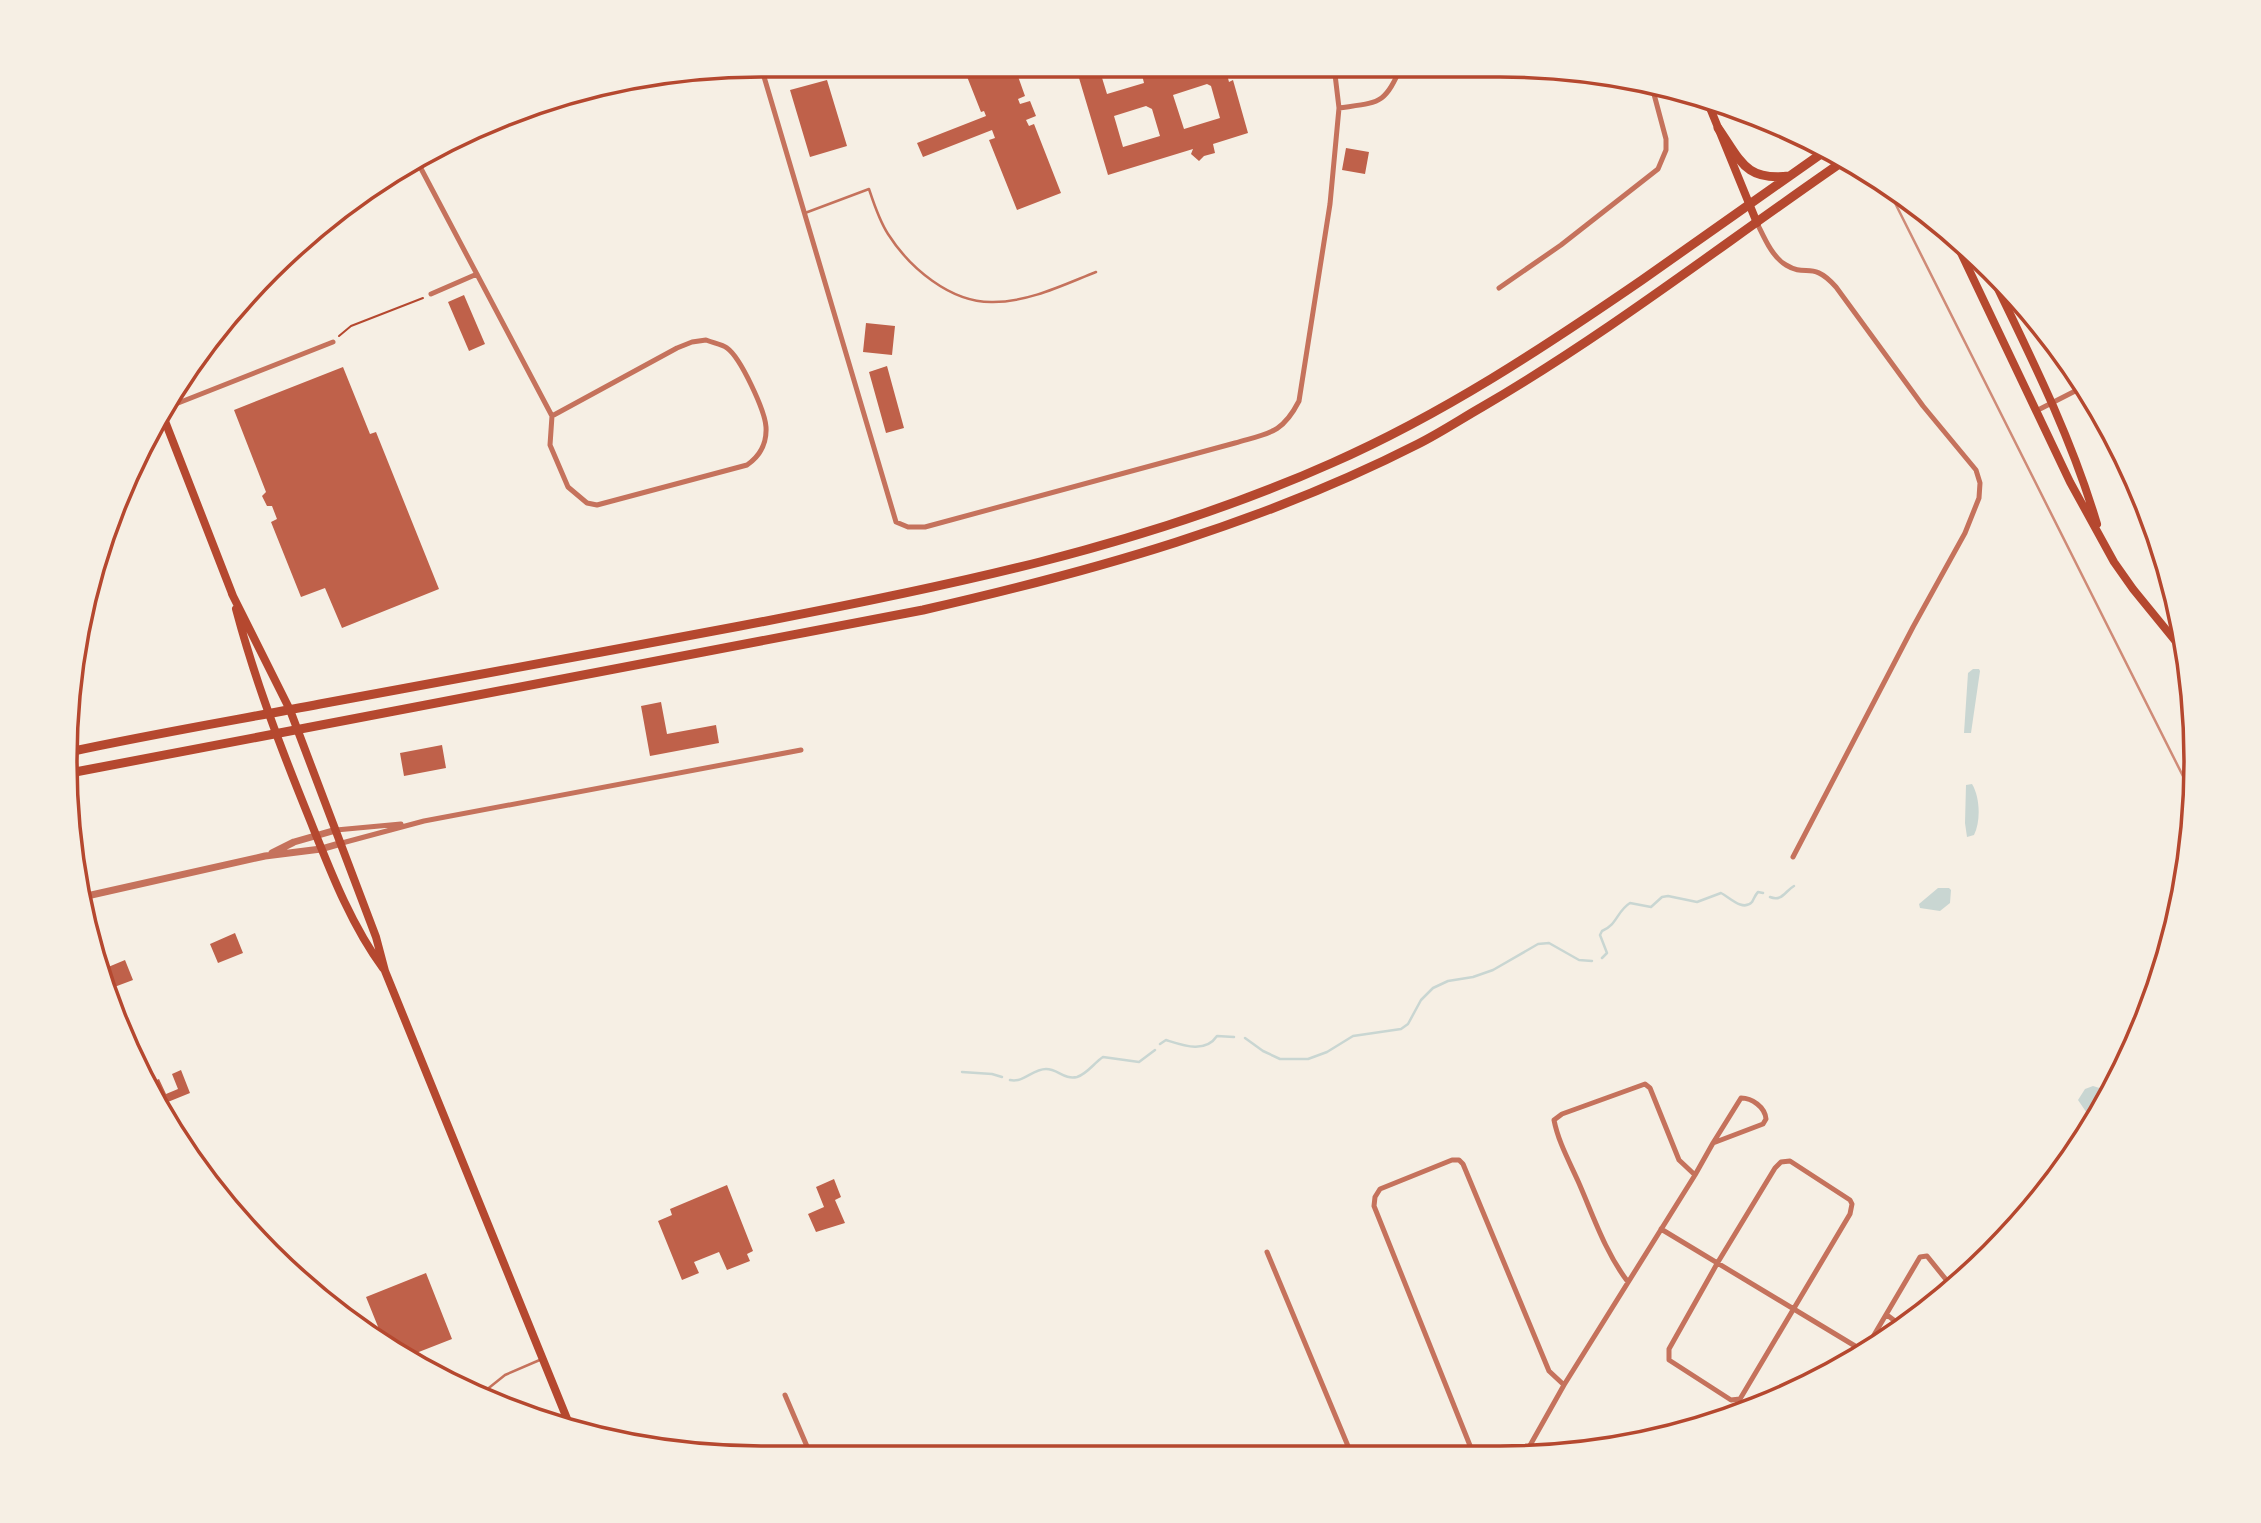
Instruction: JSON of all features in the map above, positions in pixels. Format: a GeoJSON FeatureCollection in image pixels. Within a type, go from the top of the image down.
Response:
{"type":"FeatureCollection","features":[{"type":"Feature","properties":{"kind":"main road"},"geometry":{"type":"LineString","coordinates":[[1710,110],[1757,223]]}},
{"type":"Feature","properties":{"kind":"main road"},"geometry":{"type":"LineString","coordinates":[[1718,128],[1745,166],[1756,175],[1771,178],[1791,175]]}},
{"type":"Feature","properties":{"kind":"main road"},"geometry":{"type":"LineString","coordinates":[[77,750],[917,591],[1051,559],[1207,513],[1334,462],[1411,425],[1488,382],[1818,156]]}},
{"type":"Feature","properties":{"kind":"main road"},"geometry":{"type":"LineString","coordinates":[[77,773],[923,610],[1029,586],[1207,533],[1294,502],[1419,444],[1535,376],[1837,166]]}},
{"type":"Feature","properties":{"kind":"main road"},"geometry":{"type":"LineString","coordinates":[[1964,258],[2070,482],[2102,541],[2133,589],[2173,637]]}},
{"type":"Feature","properties":{"kind":"main road"},"geometry":{"type":"LineString","coordinates":[[2002,297],[2053,402],[2082,474],[2102,541]]}},
{"type":"Feature","properties":{"kind":"main road"},"geometry":{"type":"LineString","coordinates":[[166,424],[232,594],[290,710],[379,946],[385,971]]}},
{"type":"Feature","properties":{"kind":"main road"},"geometry":{"type":"LineString","coordinates":[[232,594],[245,645],[269,714],[321,849],[354,918],[385,971],[567,1418]]}},
{"type":"Feature","properties":{"kind":"street"},"geometry":{"type":"LineString","coordinates":[[764,77],[896,522],[908,527],[934,525],[1224,446],[1284,425],[1299,401],[1330,204],[1339,108],[1336,77]]}},
{"type":"Feature","properties":{"kind":"street"},"geometry":{"type":"LineString","coordinates":[[1339,108],[1382,100],[1390,93],[1397,77]]}},
{"type":"Feature","properties":{"kind":"street"},"geometry":{"type":"LineString","coordinates":[[1499,288],[1554,250],[1658,169],[1666,150],[1666,139],[1654,95]]}},
{"type":"Feature","properties":{"kind":"street"},"geometry":{"type":"LineString","coordinates":[[420,169],[552,416],[550,445],[568,487],[587,503],[597,505],[747,465],[760,454],[766,428],[750,384],[736,357],[727,348],[706,340],[677,348],[552,416]]}},
{"type":"Feature","properties":{"kind":"street"},"geometry":{"type":"LineString","coordinates":[[1757,223],[1776,257],[1785,265],[1799,270],[1816,270],[1836,287],[1923,406],[1976,470],[1980,483],[1979,498],[1965,533],[1793,857]]}},
{"type":"Feature","properties":{"kind":"street"},"geometry":{"type":"LineString","coordinates":[[431,294],[477,274]]}},
{"type":"Feature","properties":{"kind":"street"},"geometry":{"type":"LineString","coordinates":[[179,403],[333,342]]}},
{"type":"Feature","properties":{"kind":"street"},"geometry":{"type":"LineString","coordinates":[[2036,411],[2075,391]]}},
{"type":"Feature","properties":{"kind":"street"},"geometry":{"type":"LineString","coordinates":[[90,895],[265,856],[321,849],[411,824],[801,750]]}},
{"type":"Feature","properties":{"kind":"street"},"geometry":{"type":"LineString","coordinates":[[265,856],[316,835],[336,830],[411,824]]}},
{"type":"Feature","properties":{"kind":"street"},"geometry":{"type":"LineString","coordinates":[[1628,1282],[1616,1267],[1605,1244],[1561,1142],[1555,1121],[1562,1114],[1645,1084],[1650,1088],[1679,1160],[1695,1175]]}},
{"type":"Feature","properties":{"kind":"street"},"geometry":{"type":"LineString","coordinates":[[1530,1445],[1564,1385],[1695,1175],[1713,1143],[1741,1098],[1748,1098],[1766,1114],[1763,1124],[1758,1127],[1713,1143]]}},
{"type":"Feature","properties":{"kind":"street"},"geometry":{"type":"LineString","coordinates":[[1470,1446],[1374,1206],[1380,1189],[1452,1160],[1459,1160],[1463,1164],[1549,1371],[1564,1385]]}},
{"type":"Feature","properties":{"kind":"street"},"geometry":{"type":"LineString","coordinates":[[1790,1161],[1844,1194],[1852,1204],[1850,1214],[1794,1308],[1740,1399],[1731,1399],[1669,1360],[1669,1349],[1775,1168],[1781,1162],[1790,1161]]}},
{"type":"Feature","properties":{"kind":"street"},"geometry":{"type":"LineString","coordinates":[[1661,1229],[1855,1346]]}},
{"type":"Feature","properties":{"kind":"street"},"geometry":{"type":"LineString","coordinates":[[1267,1252],[1348,1446]]}},
{"type":"Feature","properties":{"kind":"street"},"geometry":{"type":"LineString","coordinates":[[1875,1334],[1920,1257],[1927,1256],[1932,1260],[1947,1280]]}},
{"type":"Feature","properties":{"kind":"street"},"geometry":{"type":"LineString","coordinates":[[1887,1315],[1894,1321]]}},
{"type":"Feature","properties":{"kind":"street"},"geometry":{"type":"LineString","coordinates":[[785,1395],[807,1446]]}},
{"type":"Feature","properties":{"kind":"lane"},"geometry":{"type":"LineString","coordinates":[[805,213],[869,189],[889,236],[916,268],[935,283],[965,297],[990,303],[1022,298],[1096,272]]}},
{"type":"Feature","properties":{"kind":"lane"},"geometry":{"type":"LineString","coordinates":[[488,1388],[505,1375],[542,1359]]}},
{"type":"Feature","properties":{"kind":"path"},"geometry":{"type":"LineString","coordinates":[[333,342],[351,326],[431,294]]}},
{"type":"Feature","properties":{"kind":"shaded area"},"geometry":{"type":"Polygon","coordinates":[[[1973,669],[1980,671],[1971,733],[1964,733],[1968,673],[1973,669]]]}},
{"type":"Feature","properties":{"kind":"shaded area"},"geometry":{"type":"Polygon","coordinates":[[[1972,784],[1977,795],[1979,816],[1974,835],[1967,837],[1966,785],[1972,784]]]}},
{"type":"Feature","properties":{"kind":"shaded area"},"geometry":{"type":"Polygon","coordinates":[[[1938,888],[1951,890],[1950,903],[1940,911],[1920,908],[1919,904],[1938,888]]]}},
{"type":"Feature","properties":{"kind":"shaded area"},"geometry":{"type":"Polygon","coordinates":[[[2093,1086],[2100,1088],[2087,1113],[2078,1100],[2085,1089],[2093,1086]]]}},
{"type":"Feature","properties":{"kind":"building"},"geometry":{"type":"Polygon","coordinates":[[[967,77],[1018,77],[1025,96],[1018,99],[1020,104],[1030,101],[1036,116],[1026,120],[1029,126],[1034,124],[1061,193],[1017,210],[989,140],[995,138],[992,130],[923,157],[917,143],[986,116],[984,111],[981,112],[967,77]]]}},
{"type":"Feature","properties":{"kind":"building"},"geometry":{"type":"Polygon","coordinates":[[[1079,77],[1102,77],[1107,94],[1144,83],[1142,77],[1228,77],[1229,82],[1233,80],[1248,133],[1213,144],[1215,153],[1204,156],[1199,161],[1191,154],[1193,149],[1108,175],[1079,77]],[[1207,84],[1173,95],[1184,129],[1220,118],[1211,86],[1207,84]],[[1146,106],[1114,116],[1123,147],[1160,136],[1152,109],[1146,106]]]}},
{"type":"Feature","properties":{"kind":"building"},"geometry":{"type":"Polygon","coordinates":[[[827,80],[847,146],[810,157],[790,90],[827,80]]]}},
{"type":"Feature","properties":{"kind":"building"},"geometry":{"type":"Polygon","coordinates":[[[1346,148],[1369,152],[1365,174],[1342,170],[1346,148]]]}},
{"type":"Feature","properties":{"kind":"building"},"geometry":{"type":"Polygon","coordinates":[[[464,295],[485,344],[469,351],[448,302],[464,295]]]}},
{"type":"Feature","properties":{"kind":"building"},"geometry":{"type":"Polygon","coordinates":[[[866,323],[895,326],[892,355],[863,352],[866,323]]]}},
{"type":"Feature","properties":{"kind":"building"},"geometry":{"type":"Polygon","coordinates":[[[887,366],[904,428],[886,433],[869,372],[887,366]]]}},
{"type":"Feature","properties":{"kind":"building"},"geometry":{"type":"Polygon","coordinates":[[[343,367],[370,434],[376,432],[439,589],[342,628],[325,588],[301,597],[271,522],[277,519],[272,506],[267,506],[262,496],[266,492],[234,410],[343,367]]]}},
{"type":"Feature","properties":{"kind":"building"},"geometry":{"type":"Polygon","coordinates":[[[661,702],[667,734],[716,725],[719,743],[650,756],[641,706],[661,702]]]}},
{"type":"Feature","properties":{"kind":"building"},"geometry":{"type":"Polygon","coordinates":[[[442,745],[446,768],[404,776],[400,753],[442,745]]]}},
{"type":"Feature","properties":{"kind":"building"},"geometry":{"type":"Polygon","coordinates":[[[235,933],[243,953],[218,963],[210,944],[235,933]]]}},
{"type":"Feature","properties":{"kind":"building"},"geometry":{"type":"Polygon","coordinates":[[[125,960],[133,980],[115,987],[108,967],[125,960]]]}},
{"type":"Feature","properties":{"kind":"building"},"geometry":{"type":"Polygon","coordinates":[[[181,1070],[190,1093],[168,1102],[156,1080],[159,1079],[166,1094],[178,1089],[172,1074],[181,1070]]]}},
{"type":"Feature","properties":{"kind":"building"},"geometry":{"type":"Polygon","coordinates":[[[834,1179],[841,1197],[835,1200],[845,1223],[816,1232],[808,1214],[824,1207],[816,1187],[834,1179]]]}},
{"type":"Feature","properties":{"kind":"building"},"geometry":{"type":"Polygon","coordinates":[[[727,1185],[753,1251],[747,1254],[750,1261],[727,1270],[719,1252],[694,1262],[699,1273],[682,1280],[658,1221],[672,1215],[670,1209],[727,1185]]]}},
{"type":"Feature","properties":{"kind":"building"},"geometry":{"type":"Polygon","coordinates":[[[426,1273],[452,1339],[417,1353],[379,1330],[366,1297],[426,1273]]]}},
{"type":"Feature","properties":{"kind":"waterway"},"geometry":{"type":"LineString","coordinates":[[1770,897],[1778,898],[1794,886]]}},
{"type":"Feature","properties":{"kind":"waterway"},"geometry":{"type":"LineString","coordinates":[[1602,958],[1607,953],[1600,935],[1602,931],[1611,925],[1630,903],[1651,907],[1662,897],[1668,896],[1697,902],[1721,893],[1736,903],[1748,905],[1758,892],[1763,893]]}},
{"type":"Feature","properties":{"kind":"waterway"},"geometry":{"type":"LineString","coordinates":[[1245,1038],[1280,1059],[1308,1059],[1327,1052],[1353,1036],[1401,1029],[1408,1024],[1421,1000],[1433,988],[1448,981],[1493,970],[1538,944],[1549,943],[1579,960],[1592,961]]}},
{"type":"Feature","properties":{"kind":"waterway"},"geometry":{"type":"LineString","coordinates":[[1160,1044],[1166,1040],[1193,1047],[1206,1045],[1217,1036],[1234,1037]]}},
{"type":"Feature","properties":{"kind":"waterway"},"geometry":{"type":"LineString","coordinates":[[1010,1080],[1020,1080],[1046,1069],[1068,1077],[1077,1077],[1103,1057],[1139,1062],[1155,1050]]}},
{"type":"Feature","properties":{"kind":"waterway"},"geometry":{"type":"LineString","coordinates":[[962,1072],[1002,1077]]}},
{"type":"Feature","properties":{"kind":"railway"},"geometry":{"type":"LineString","coordinates":[[1895,203],[2184,777]]}}]}
